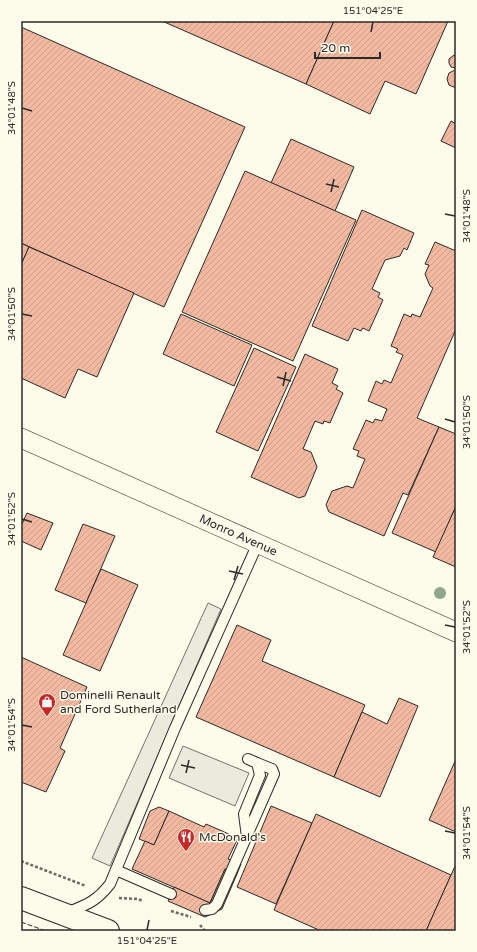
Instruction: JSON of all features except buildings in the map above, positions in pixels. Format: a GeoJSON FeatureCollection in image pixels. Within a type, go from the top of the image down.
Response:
{"type":"FeatureCollection","features":[{"type":"Feature","properties":{"kind":"highway"},"geometry":{"type":"LineString","coordinates":[[21,898],[108,931]]}},
{"type":"Feature","properties":{"kind":"street","name":"Monro Avenue"},"geometry":{"type":"LineString","coordinates":[[21,438],[456,632]]}},
{"type":"Feature","properties":{"kind":"lane"},"geometry":{"type":"LineString","coordinates":[[64,914],[97,899],[110,884],[175,728],[258,543]]}},
{"type":"Feature","properties":{"kind":"lane"},"geometry":{"type":"LineString","coordinates":[[205,910],[212,909],[217,904],[247,837],[274,774],[272,769],[253,761],[260,775],[244,814],[247,837]]}},
{"type":"Feature","properties":{"kind":"lane"},"geometry":{"type":"LineString","coordinates":[[116,870],[171,894]]}},
{"type":"Feature","properties":{"kind":"shaded area"},"geometry":{"type":"Polygon","coordinates":[[[208,603],[221,609],[110,866],[92,858],[208,603]]]}},
{"type":"Feature","properties":{"kind":"shaded area"},"geometry":{"type":"Polygon","coordinates":[[[183,746],[249,773],[235,806],[169,778],[183,746]]]}},
{"type":"Feature","properties":{"kind":"fence"},"geometry":{"type":"LineString","coordinates":[[21,922],[46,931]]}},
{"type":"Feature","properties":{"kind":"place","name":"Dominelli Renault and Ford Sutherland"},"geometry":{"type":"Point","coordinates":[47,717]}},
{"type":"Feature","properties":{"kind":"place","name":"McDonald's"},"geometry":{"type":"Point","coordinates":[186,852]}}]}
